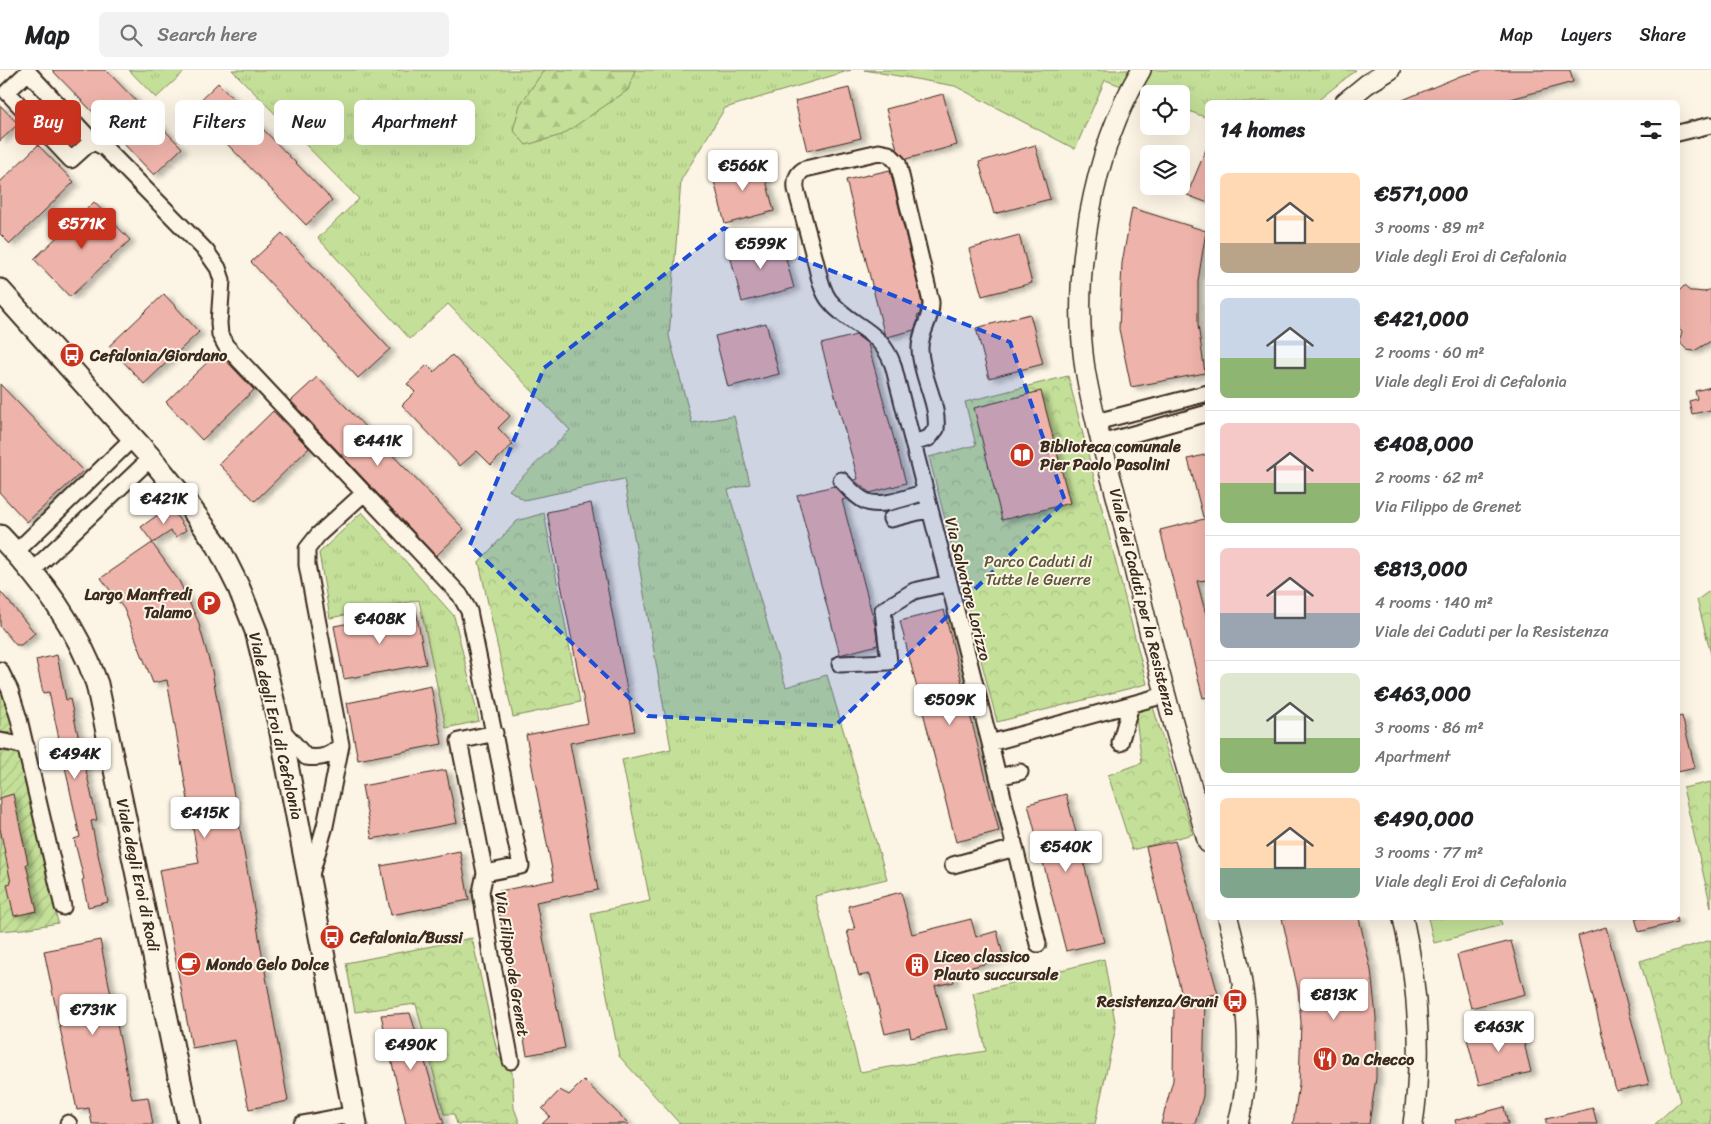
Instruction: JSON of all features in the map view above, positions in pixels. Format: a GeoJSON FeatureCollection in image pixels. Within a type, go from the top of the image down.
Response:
{"type":"FeatureCollection","features":[{"type":"Feature","properties":{"kind":"main road","name":"Viale degli Eroi di Cefalonia"},"geometry":{"type":"LineString","coordinates":[[0,290],[151,458],[185,500],[218,546],[239,588],[256,631],[280,728],[355,1119]]}},
{"type":"Feature","properties":{"kind":"main road","name":"Viale degli Eroi di Rodi"},"geometry":{"type":"LineString","coordinates":[[0,536],[16,552],[49,592],[71,625],[97,684],[189,1124]]}},
{"type":"Feature","properties":{"kind":"street","name":"Viale dei Caduti per la Resistenza"},"geometry":{"type":"LineString","coordinates":[[1141,70],[1128,95],[1100,166],[1083,264],[1081,309],[1083,354],[1101,442],[1166,695],[1205,832]]}},
{"type":"Feature","properties":{"kind":"street"},"geometry":{"type":"LineString","coordinates":[[1347,100],[1366,84],[1390,70]]}},
{"type":"Feature","properties":{"kind":"street","name":"Via Filippo de Grenet"},"geometry":{"type":"LineString","coordinates":[[28,72],[92,141],[71,160],[7,92],[28,72]]}},
{"type":"Feature","properties":{"kind":"street"},"geometry":{"type":"LineString","coordinates":[[1680,133],[1711,125]]}},
{"type":"Feature","properties":{"kind":"street","name":"Via Filippo de Grenet"},"geometry":{"type":"LineString","coordinates":[[100,145],[106,148],[206,252],[218,268],[222,280],[220,335],[226,346],[363,494],[460,595],[469,611],[521,866],[485,873]]}},
{"type":"Feature","properties":{"kind":"street","name":"Via Salvatore Lorizzo"},"geometry":{"type":"LineString","coordinates":[[913,443],[929,438],[936,430],[935,415],[919,347],[923,330],[931,314],[931,302],[898,163],[889,154],[879,152],[803,170],[796,179],[796,189],[822,285],[833,304],[877,338],[885,347],[893,365],[913,443],[926,492],[990,743],[1038,944]]}},
{"type":"Feature","properties":{"kind":"street"},"geometry":{"type":"LineString","coordinates":[[1096,422],[1205,394]]}},
{"type":"Feature","properties":{"kind":"street"},"geometry":{"type":"LineString","coordinates":[[1101,442],[1205,415]]}},
{"type":"Feature","properties":{"kind":"street"},"geometry":{"type":"LineString","coordinates":[[16,552],[133,438]]}},
{"type":"Feature","properties":{"kind":"street"},"geometry":{"type":"LineString","coordinates":[[32,571],[151,458]]}},
{"type":"Feature","properties":{"kind":"street"},"geometry":{"type":"LineString","coordinates":[[841,480],[857,496],[872,503],[886,502],[926,492]]}},
{"type":"Feature","properties":{"kind":"street"},"geometry":{"type":"LineString","coordinates":[[310,879],[325,826],[341,745],[307,565],[307,549],[318,535],[363,494]]}},
{"type":"Feature","properties":{"kind":"street"},"geometry":{"type":"LineString","coordinates":[[891,519],[930,509]]}},
{"type":"Feature","properties":{"kind":"street"},"geometry":{"type":"LineString","coordinates":[[840,664],[889,662],[883,610],[914,591],[949,583]]}},
{"type":"Feature","properties":{"kind":"street"},"geometry":{"type":"LineString","coordinates":[[0,670],[15,705],[26,746],[63,907]]}},
{"type":"Feature","properties":{"kind":"street"},"geometry":{"type":"LineString","coordinates":[[990,743],[1166,695]]}},
{"type":"Feature","properties":{"kind":"street"},"geometry":{"type":"LineString","coordinates":[[1120,743],[1131,705]]}},
{"type":"Feature","properties":{"kind":"street"},"geometry":{"type":"LineString","coordinates":[[280,728],[306,757],[319,758],[332,753],[341,745]]}},
{"type":"Feature","properties":{"kind":"street","name":"Via Filippo de Grenet"},"geometry":{"type":"LineString","coordinates":[[495,733],[458,741],[485,873],[481,892],[511,1061]]}},
{"type":"Feature","properties":{"kind":"street"},"geometry":{"type":"LineString","coordinates":[[0,741],[26,746]]}},
{"type":"Feature","properties":{"kind":"street"},"geometry":{"type":"LineString","coordinates":[[998,777],[1020,772]]}},
{"type":"Feature","properties":{"kind":"street"},"geometry":{"type":"LineString","coordinates":[[953,865],[1015,848]]}},
{"type":"Feature","properties":{"kind":"street"},"geometry":{"type":"LineString","coordinates":[[1228,920],[1243,984],[1248,1031],[1244,1103],[1238,1124]]}},
{"type":"Feature","properties":{"kind":"street"},"geometry":{"type":"LineString","coordinates":[[1403,920],[1414,984],[1418,1034],[1418,1076],[1413,1124]]}},
{"type":"Feature","properties":{"kind":"street"},"geometry":{"type":"LineString","coordinates":[[302,1124],[355,1119]]}},
{"type":"Feature","properties":{"kind":"highlighted area"},"geometry":{"type":"Polygon","coordinates":[[[724,228],[1010,342],[1065,501],[835,726],[648,716],[470,545],[544,368],[724,228]]]}},
{"type":"Feature","properties":{"kind":"green space"},"geometry":{"type":"Polygon","coordinates":[[[129,70],[186,70],[156,98],[129,70]]]}},
{"type":"Feature","properties":{"kind":"green space"},"geometry":{"type":"Polygon","coordinates":[[[232,70],[851,70],[725,108],[681,180],[669,336],[692,423],[734,416],[750,484],[728,490],[786,687],[827,675],[887,879],[815,896],[860,1072],[986,1051],[973,993],[1104,959],[1116,1027],[1095,1124],[680,1124],[619,1056],[591,913],[650,901],[622,760],[671,749],[624,479],[524,500],[509,490],[570,430],[448,304],[410,339],[318,238],[359,199],[306,145],[344,145],[344,100],[274,100],[274,113],[264,103],[264,100],[262,100],[232,70]]]}},
{"type":"Feature","properties":{"kind":"green space"},"geometry":{"type":"Polygon","coordinates":[[[544,70],[635,70],[628,90],[562,135],[526,145],[513,130],[520,105],[544,70]]]}},
{"type":"Feature","properties":{"kind":"green space"},"geometry":{"type":"Polygon","coordinates":[[[864,70],[1356,70],[1318,100],[1205,100],[1205,117],[1190,111],[1190,85],[1140,85],[1140,93],[1105,80],[1075,149],[955,86],[864,70]]]}},
{"type":"Feature","properties":{"kind":"green space","name":"Parco Caduti di Tutte le Guerre"},"geometry":{"type":"Polygon","coordinates":[[[1068,376],[1147,684],[997,722],[929,457],[976,445],[965,402],[1068,376]]]}},
{"type":"Feature","properties":{"kind":"green space"},"geometry":{"type":"Polygon","coordinates":[[[362,512],[454,616],[479,721],[446,728],[419,600],[330,618],[319,553],[362,512]]]}},
{"type":"Feature","properties":{"kind":"green space"},"geometry":{"type":"Polygon","coordinates":[[[544,513],[580,702],[513,717],[479,562],[517,521],[544,513]]]}},
{"type":"Feature","properties":{"kind":"green space"},"geometry":{"type":"Polygon","coordinates":[[[1711,590],[1711,654],[1697,600],[1711,590]]]}},
{"type":"Feature","properties":{"kind":"green space"},"geometry":{"type":"Polygon","coordinates":[[[0,678],[15,730],[13,732],[0,732],[0,678]]]}},
{"type":"Feature","properties":{"kind":"green space"},"geometry":{"type":"Polygon","coordinates":[[[1153,707],[1193,834],[1132,850],[1108,775],[1142,763],[1135,711],[1153,707]]]}},
{"type":"Feature","properties":{"kind":"green space"},"geometry":{"type":"Polygon","coordinates":[[[0,751],[22,754],[58,923],[0,931],[0,751]]]}},
{"type":"Feature","properties":{"kind":"green space"},"geometry":{"type":"Polygon","coordinates":[[[1711,782],[1711,907],[1683,788],[1711,782]]]}},
{"type":"Feature","properties":{"kind":"green space"},"geometry":{"type":"Polygon","coordinates":[[[1428,920],[1501,920],[1502,925],[1434,943],[1428,920]]]}},
{"type":"Feature","properties":{"kind":"green space"},"geometry":{"type":"Polygon","coordinates":[[[472,938],[498,1056],[512,1072],[514,1108],[520,1124],[457,1124],[454,1114],[444,1114],[416,1004],[355,1012],[346,963],[472,938]]]}},
{"type":"Feature","properties":{"kind":"green space"},"geometry":{"type":"Polygon","coordinates":[[[1711,940],[1711,1124],[1655,1124],[1680,1101],[1640,961],[1711,940]]]}},
{"type":"Feature","properties":{"kind":"building"},"geometry":{"type":"Polygon","coordinates":[[[52,70],[106,70],[135,100],[91,100],[91,110],[52,70]]]}},
{"type":"Feature","properties":{"kind":"building"},"geometry":{"type":"Polygon","coordinates":[[[1483,70],[1570,70],[1573,82],[1507,100],[1403,100],[1460,76],[1483,70]]]}},
{"type":"Feature","properties":{"kind":"building"},"geometry":{"type":"Polygon","coordinates":[[[218,83],[235,100],[200,100],[218,83]]]}},
{"type":"Feature","properties":{"kind":"building"},"geometry":{"type":"Polygon","coordinates":[[[849,88],[861,138],[807,151],[795,101],[849,88]]]}},
{"type":"Feature","properties":{"kind":"building"},"geometry":{"type":"Polygon","coordinates":[[[943,94],[957,145],[906,159],[897,149],[886,109],[943,94]]]}},
{"type":"Feature","properties":{"kind":"building"},"geometry":{"type":"Polygon","coordinates":[[[0,105],[15,121],[15,127],[0,141],[0,105]]]}},
{"type":"Feature","properties":{"kind":"building"},"geometry":{"type":"Polygon","coordinates":[[[264,130],[274,140],[274,145],[278,145],[332,200],[306,225],[228,145],[264,145],[264,130]]]}},
{"type":"Feature","properties":{"kind":"building"},"geometry":{"type":"Polygon","coordinates":[[[165,131],[175,141],[175,145],[179,145],[182,148],[154,175],[125,145],[165,145],[165,131]]]}},
{"type":"Feature","properties":{"kind":"building"},"geometry":{"type":"Polygon","coordinates":[[[38,145],[74,182],[10,244],[0,234],[0,182],[38,145]]]}},
{"type":"Feature","properties":{"kind":"building"},"geometry":{"type":"Polygon","coordinates":[[[1035,145],[1050,199],[994,214],[979,162],[1035,145]]]}},
{"type":"Feature","properties":{"kind":"building"},"geometry":{"type":"Polygon","coordinates":[[[1205,152],[1205,202],[1187,195],[1190,195],[1190,188],[1205,152]]]}},
{"type":"Feature","properties":{"kind":"building"},"geometry":{"type":"Polygon","coordinates":[[[761,161],[774,211],[725,224],[712,173],[761,161]]]}},
{"type":"Feature","properties":{"kind":"building"},"geometry":{"type":"Polygon","coordinates":[[[890,170],[922,303],[914,330],[887,337],[884,333],[846,180],[890,170]]]}},
{"type":"Feature","properties":{"kind":"building"},"geometry":{"type":"Polygon","coordinates":[[[94,202],[130,240],[70,297],[34,259],[94,202]]]}},
{"type":"Feature","properties":{"kind":"building"},"geometry":{"type":"Polygon","coordinates":[[[1132,208],[1205,231],[1198,281],[1198,325],[1205,373],[1131,387],[1119,329],[1122,263],[1132,208]]]}},
{"type":"Feature","properties":{"kind":"building"},"geometry":{"type":"Polygon","coordinates":[[[282,233],[390,349],[358,378],[251,262],[282,233]]]}},
{"type":"Feature","properties":{"kind":"building"},"geometry":{"type":"Polygon","coordinates":[[[1019,235],[1032,283],[982,296],[969,249],[1019,235]]]}},
{"type":"Feature","properties":{"kind":"building"},"geometry":{"type":"Polygon","coordinates":[[[780,237],[794,288],[742,302],[729,251],[780,237]]]}},
{"type":"Feature","properties":{"kind":"building"},"geometry":{"type":"Polygon","coordinates":[[[1684,286],[1690,291],[1704,292],[1711,289],[1711,341],[1694,351],[1687,350],[1682,345],[1680,339],[1682,331],[1680,329],[1680,290],[1684,286]]]}},
{"type":"Feature","properties":{"kind":"building"},"geometry":{"type":"Polygon","coordinates":[[[164,294],[199,332],[144,384],[109,346],[164,294]]]}},
{"type":"Feature","properties":{"kind":"building"},"geometry":{"type":"Polygon","coordinates":[[[1030,314],[1043,364],[989,378],[976,328],[1030,314]]]}},
{"type":"Feature","properties":{"kind":"building"},"geometry":{"type":"Polygon","coordinates":[[[766,323],[779,374],[728,387],[715,336],[766,323]]]}},
{"type":"Feature","properties":{"kind":"building"},"geometry":{"type":"Polygon","coordinates":[[[856,335],[868,344],[906,483],[870,493],[854,480],[858,479],[821,344],[856,335]]]}},
{"type":"Feature","properties":{"kind":"building"},"geometry":{"type":"Polygon","coordinates":[[[218,352],[254,390],[202,440],[166,402],[218,352]]]}},
{"type":"Feature","properties":{"kind":"building"},"geometry":{"type":"Polygon","coordinates":[[[452,355],[510,416],[498,428],[513,444],[491,465],[477,451],[460,466],[402,405],[415,392],[407,384],[427,365],[434,372],[452,355]]]}},
{"type":"Feature","properties":{"kind":"building"},"geometry":{"type":"Polygon","coordinates":[[[317,377],[464,529],[436,556],[291,401],[317,377]]]}},
{"type":"Feature","properties":{"kind":"building"},"geometry":{"type":"Polygon","coordinates":[[[0,384],[83,471],[27,522],[0,493],[0,384]]]}},
{"type":"Feature","properties":{"kind":"building"},"geometry":{"type":"Polygon","coordinates":[[[1711,387],[1711,410],[1692,414],[1689,401],[1697,399],[1695,391],[1711,387]]]}},
{"type":"Feature","properties":{"kind":"building","name":"Biblioteca comunale Pier Paolo Pasolini"},"geometry":{"type":"Polygon","coordinates":[[[1041,391],[1070,503],[1002,520],[974,408],[1041,391]]]}},
{"type":"Feature","properties":{"kind":"building"},"geometry":{"type":"Polygon","coordinates":[[[273,411],[309,448],[255,501],[219,464],[273,411]]]}},
{"type":"Feature","properties":{"kind":"building"},"geometry":{"type":"Polygon","coordinates":[[[1205,455],[1205,517],[1203,517],[1188,459],[1205,455]]]}},
{"type":"Feature","properties":{"kind":"building"},"geometry":{"type":"Polygon","coordinates":[[[834,486],[846,499],[842,500],[875,625],[878,645],[840,655],[797,495],[834,486]]]}},
{"type":"Feature","properties":{"kind":"building"},"geometry":{"type":"Polygon","coordinates":[[[591,503],[635,731],[570,743],[598,890],[536,902],[565,1048],[527,1055],[495,892],[554,880],[526,735],[588,723],[547,512],[591,503]]]}},
{"type":"Feature","properties":{"kind":"building"},"geometry":{"type":"Polygon","coordinates":[[[170,506],[186,530],[176,537],[171,531],[153,543],[141,527],[170,506]]]}},
{"type":"Feature","properties":{"kind":"building"},"geometry":{"type":"Polygon","coordinates":[[[1205,519],[1205,580],[1197,581],[1205,611],[1205,698],[1203,698],[1160,530],[1205,519]]]}},
{"type":"Feature","properties":{"kind":"building"},"geometry":{"type":"Polygon","coordinates":[[[152,543],[179,581],[198,621],[212,671],[288,1101],[249,1109],[235,1040],[192,1048],[159,870],[199,863],[167,680],[153,683],[124,609],[101,578],[152,543]]]}},
{"type":"Feature","properties":{"kind":"building"},"geometry":{"type":"Polygon","coordinates":[[[0,591],[35,633],[21,645],[16,645],[0,626],[0,591]]]}},
{"type":"Feature","properties":{"kind":"building"},"geometry":{"type":"Polygon","coordinates":[[[944,610],[999,831],[956,842],[900,621],[944,610]]]}},
{"type":"Feature","properties":{"kind":"building"},"geometry":{"type":"Polygon","coordinates":[[[416,611],[426,664],[344,679],[334,626],[416,611]]]}},
{"type":"Feature","properties":{"kind":"building"},"geometry":{"type":"Polygon","coordinates":[[[57,655],[66,700],[70,699],[97,820],[91,821],[108,902],[88,907],[82,880],[84,879],[74,839],[80,837],[49,692],[43,693],[36,660],[57,655]]]}},
{"type":"Feature","properties":{"kind":"building"},"geometry":{"type":"Polygon","coordinates":[[[431,686],[442,744],[358,760],[347,703],[431,686]]]}},
{"type":"Feature","properties":{"kind":"building"},"geometry":{"type":"Polygon","coordinates":[[[1680,716],[1682,716],[1695,768],[1680,772],[1680,716]]]}},
{"type":"Feature","properties":{"kind":"building"},"geometry":{"type":"Polygon","coordinates":[[[446,770],[457,823],[372,839],[362,786],[446,770]]]}},
{"type":"Feature","properties":{"kind":"building"},"geometry":{"type":"Polygon","coordinates":[[[13,794],[37,911],[14,916],[7,884],[11,883],[0,828],[0,798],[13,794]]]}},
{"type":"Feature","properties":{"kind":"building"},"geometry":{"type":"Polygon","coordinates":[[[1066,794],[1104,942],[1066,951],[1028,804],[1066,794]]]}},
{"type":"Feature","properties":{"kind":"building"},"geometry":{"type":"Polygon","coordinates":[[[1175,841],[1218,994],[1205,996],[1203,1096],[1195,1124],[1161,1124],[1173,1080],[1174,1002],[1183,1000],[1146,847],[1175,841]]]}},
{"type":"Feature","properties":{"kind":"building"},"geometry":{"type":"Polygon","coordinates":[[[460,851],[469,900],[391,915],[381,866],[460,851]]]}},
{"type":"Feature","properties":{"kind":"building","name":"Liceo classico Plauto succursale"},"geometry":{"type":"Polygon","coordinates":[[[901,892],[912,934],[971,919],[976,937],[997,931],[1004,959],[952,972],[954,982],[935,986],[947,1029],[911,1038],[909,1028],[885,1034],[870,974],[859,976],[847,931],[855,929],[848,906],[901,892]]]}},
{"type":"Feature","properties":{"kind":"building"},"geometry":{"type":"Polygon","coordinates":[[[1282,920],[1359,920],[1371,970],[1376,1017],[1376,1078],[1369,1124],[1293,1124],[1299,1084],[1301,1022],[1298,990],[1282,920]]]}},
{"type":"Feature","properties":{"kind":"building"},"geometry":{"type":"Polygon","coordinates":[[[1636,920],[1676,920],[1677,922],[1639,932],[1636,920]]]}},
{"type":"Feature","properties":{"kind":"building"},"geometry":{"type":"Polygon","coordinates":[[[1606,927],[1649,1084],[1616,1091],[1578,936],[1606,927]]]}},
{"type":"Feature","properties":{"kind":"building"},"geometry":{"type":"Polygon","coordinates":[[[100,940],[132,1099],[148,1097],[153,1124],[92,1124],[89,1108],[77,1110],[44,951],[100,940]]]}},
{"type":"Feature","properties":{"kind":"building"},"geometry":{"type":"Polygon","coordinates":[[[1511,941],[1525,994],[1471,1008],[1457,955],[1511,941]]]}},
{"type":"Feature","properties":{"kind":"building"},"geometry":{"type":"Polygon","coordinates":[[[410,1013],[444,1124],[406,1124],[381,1015],[410,1013]]]}},
{"type":"Feature","properties":{"kind":"building"},"geometry":{"type":"Polygon","coordinates":[[[1519,1022],[1531,1072],[1479,1085],[1466,1035],[1519,1022]]]}},
{"type":"Feature","properties":{"kind":"building"},"geometry":{"type":"Polygon","coordinates":[[[584,1080],[629,1124],[542,1124],[550,1116],[542,1109],[560,1090],[569,1095],[584,1080]]]}},
{"type":"Feature","properties":{"kind":"building"},"geometry":{"type":"Polygon","coordinates":[[[1504,1107],[1508,1124],[1456,1124],[1455,1120],[1504,1107]]]}},
{"type":"Feature","properties":{"kind":"building"},"geometry":{"type":"Polygon","coordinates":[[[1593,1108],[1597,1124],[1546,1124],[1546,1119],[1593,1108]]]}},
{"type":"Feature","properties":{"kind":"place","name":"Cefalonia/Giordano"},"geometry":{"type":"Point","coordinates":[72,355]}},
{"type":"Feature","properties":{"kind":"place","name":"Biblioteca comunale Pier Paolo Pasolini"},"geometry":{"type":"Point","coordinates":[1022,455]}},
{"type":"Feature","properties":{"kind":"place","name":"Largo Manfredi Talamo"},"geometry":{"type":"Point","coordinates":[209,603]}},
{"type":"Feature","properties":{"kind":"place","name":"Cefalonia/Bussi"},"geometry":{"type":"Point","coordinates":[332,937]}},
{"type":"Feature","properties":{"kind":"place","name":"Mondo Gelo Dolce"},"geometry":{"type":"Point","coordinates":[189,964]}},
{"type":"Feature","properties":{"kind":"place","name":"Liceo classico Plauto succursale"},"geometry":{"type":"Point","coordinates":[917,965]}},
{"type":"Feature","properties":{"kind":"place","name":"Resistenza/Grani"},"geometry":{"type":"Point","coordinates":[1235,1001]}},
{"type":"Feature","properties":{"kind":"place","name":"Da Checco"},"geometry":{"type":"Point","coordinates":[1325,1059]}}]}
